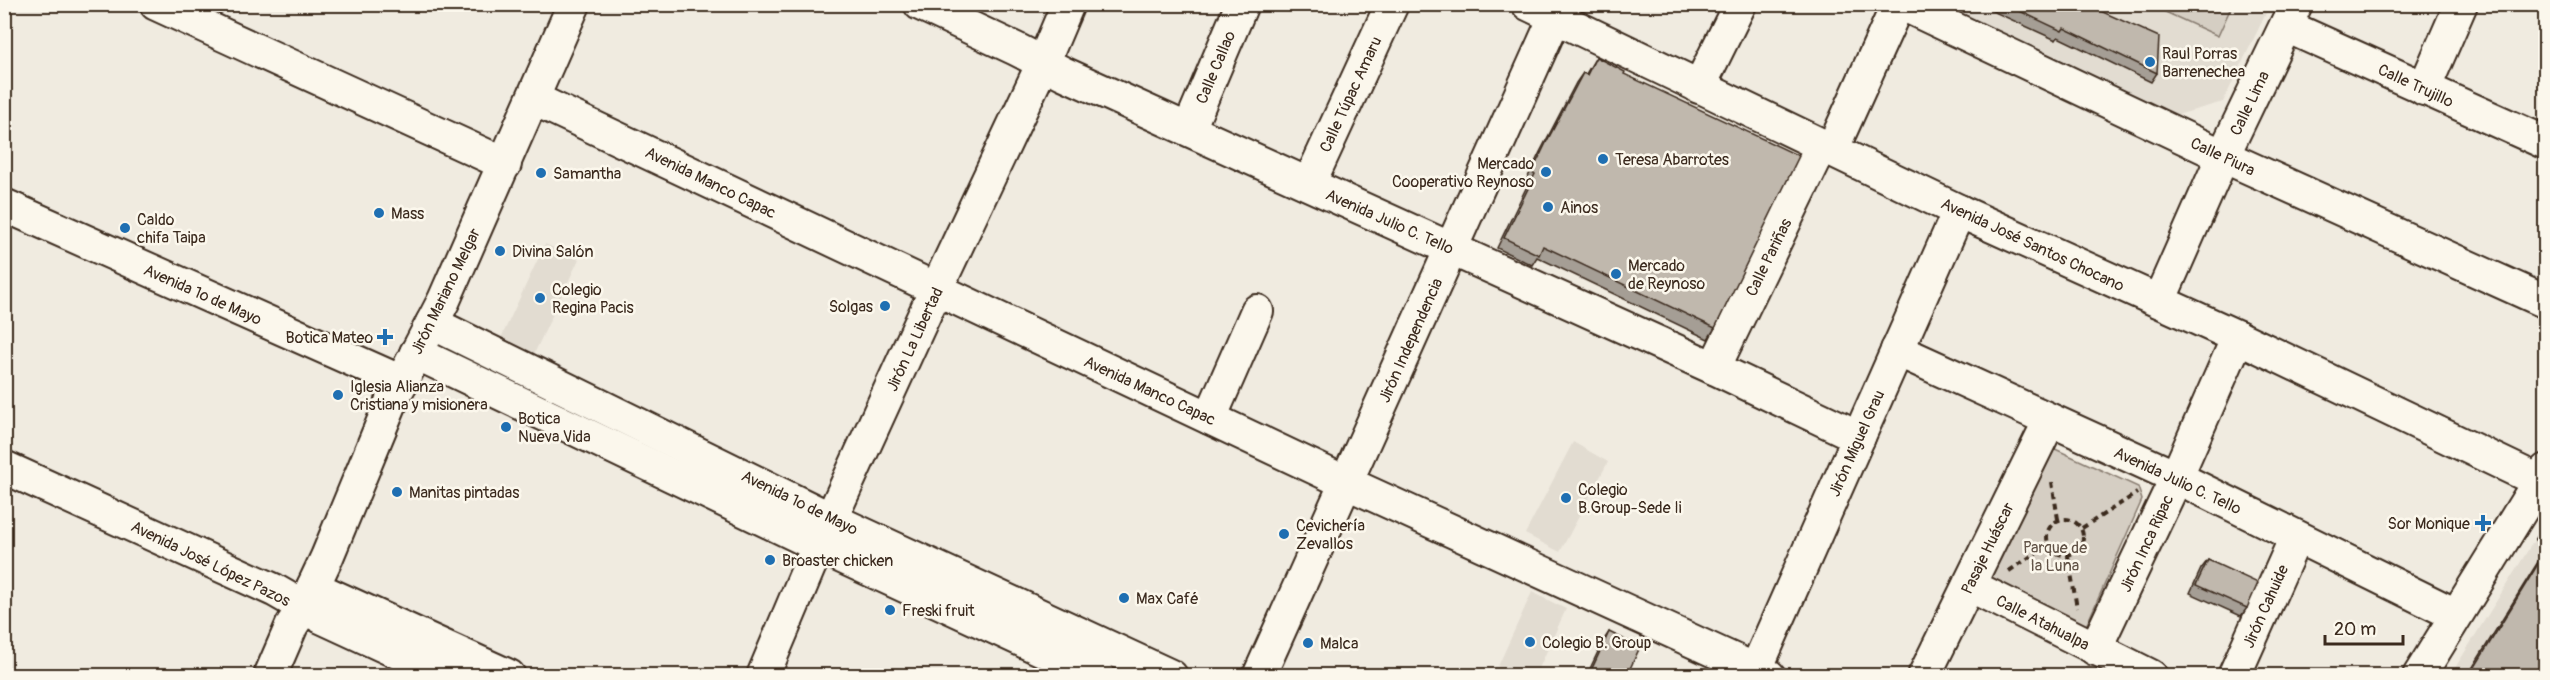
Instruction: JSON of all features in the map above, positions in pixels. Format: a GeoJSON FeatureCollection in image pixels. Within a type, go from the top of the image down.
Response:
{"type":"FeatureCollection","features":[{"type":"Feature","properties":{"kind":"street"},"geometry":{"type":"LineString","coordinates":[[156,4],[505,164]]}},
{"type":"Feature","properties":{"kind":"street","name":"Jirón Mariano Melgar"},"geometry":{"type":"LineString","coordinates":[[270,675],[292,625],[308,598],[402,381],[432,323],[505,164],[574,4]]}},
{"type":"Feature","properties":{"kind":"street","name":"Avenida Julio C. Tello"},"geometry":{"type":"LineString","coordinates":[[920,4],[1043,63],[1714,368],[1859,437]]}},
{"type":"Feature","properties":{"kind":"street","name":"Jirón La Libertad"},"geometry":{"type":"LineString","coordinates":[[763,675],[825,532],[1043,63],[1068,4]]}},
{"type":"Feature","properties":{"kind":"street","name":"Calle Callao"},"geometry":{"type":"LineString","coordinates":[[1189,129],[1242,4]]}},
{"type":"Feature","properties":{"kind":"street","name":"Calle Túpac Amaru"},"geometry":{"type":"LineString","coordinates":[[1309,184],[1392,4]]}},
{"type":"Feature","properties":{"kind":"street"},"geometry":{"type":"LineString","coordinates":[[1699,87],[1740,4]]}},
{"type":"Feature","properties":{"kind":"street","name":"Calle Pariñas"},"geometry":{"type":"LineString","coordinates":[[1714,368],[1900,4]]}},
{"type":"Feature","properties":{"kind":"street","name":"Calle Piura"},"geometry":{"type":"LineString","coordinates":[[1900,4],[2223,156],[2546,302]]}},
{"type":"Feature","properties":{"kind":"street"},"geometry":{"type":"LineString","coordinates":[[2424,89],[2461,4]]}},
{"type":"Feature","properties":{"kind":"street","name":"Avenida José Santos Chocano"},"geometry":{"type":"LineString","coordinates":[[1548,9],[1699,87],[1959,211],[2542,475]]}},
{"type":"Feature","properties":{"kind":"street","name":"Jirón Independencia"},"geometry":{"type":"LineString","coordinates":[[1259,675],[1451,248],[1548,9]]}},
{"type":"Feature","properties":{"kind":"street","name":"Calle Lima"},"geometry":{"type":"LineString","coordinates":[[2159,301],[2223,156],[2291,15]]}},
{"type":"Feature","properties":{"kind":"street","name":"Calle Trujillo"},"geometry":{"type":"LineString","coordinates":[[2291,15],[2424,89],[2546,143]]}},
{"type":"Feature","properties":{"kind":"street","name":"Avenida Manco Capac"},"geometry":{"type":"LineString","coordinates":[[534,99],[936,290],[1759,673]]}},
{"type":"Feature","properties":{"kind":"street","name":"Avenida 1º de Mayo"},"geometry":{"type":"LineString","coordinates":[[4,205],[402,381]]}},
{"type":"Feature","properties":{"kind":"street","name":"Jirón Miguel Grau"},"geometry":{"type":"LineString","coordinates":[[1759,673],[1859,437],[1959,211]]}},
{"type":"Feature","properties":{"kind":"street"},"geometry":{"type":"LineString","coordinates":[[1210,418],[1257,311]]}},
{"type":"Feature","properties":{"kind":"street","name":"Avenida 1º de Mayo"},"geometry":{"type":"LineString","coordinates":[[432,323],[1099,675]]}},
{"type":"Feature","properties":{"kind":"street","name":"Jirón Inca Ripac"},"geometry":{"type":"LineString","coordinates":[[2090,646],[2174,483],[2238,337]]}},
{"type":"Feature","properties":{"kind":"street","name":"Avenida Julio C. Tello"},"geometry":{"type":"LineString","coordinates":[[1897,350],[2050,420],[2174,483],[2296,537],[2456,615]]}},
{"type":"Feature","properties":{"kind":"street","name":"Avenida 1º de Mayo"},"geometry":{"type":"LineString","coordinates":[[416,353],[825,532],[1171,675]]}},
{"type":"Feature","properties":{"kind":"street","name":"Pasaje Huáscar"},"geometry":{"type":"LineString","coordinates":[[1924,675],[1977,589],[2050,420]]}},
{"type":"Feature","properties":{"kind":"street","name":"Avenida José López Pazos"},"geometry":{"type":"LineString","coordinates":[[4,467],[274,590],[308,598],[509,675]]}},
{"type":"Feature","properties":{"kind":"street"},"geometry":{"type":"LineString","coordinates":[[2419,675],[2542,475]]}},
{"type":"Feature","properties":{"kind":"street","name":"Jirón Cahuide"},"geometry":{"type":"LineString","coordinates":[[2234,675],[2296,537]]}},
{"type":"Feature","properties":{"kind":"street","name":"Calle Atahualpa"},"geometry":{"type":"LineString","coordinates":[[1977,589],[2151,675]]}},
{"type":"Feature","properties":{"kind":"street","name":"Avenida José López Pazos"},"geometry":{"type":"LineString","coordinates":[[308,598],[449,675]]}},
{"type":"Feature","properties":{"kind":"path"},"geometry":{"type":"LineString","coordinates":[[2082,528],[2135,493],[2174,483]]}},
{"type":"Feature","properties":{"kind":"path"},"geometry":{"type":"LineString","coordinates":[[2058,519],[2071,519],[2082,528],[2083,544],[2068,556],[2059,555],[2048,545],[2048,529],[2058,519]]}},
{"type":"Feature","properties":{"kind":"path"},"geometry":{"type":"LineString","coordinates":[[1977,589],[1988,585],[2048,545]]}},
{"type":"Feature","properties":{"kind":"path"},"geometry":{"type":"LineString","coordinates":[[2068,556],[2090,646]]}},
{"type":"Feature","properties":{"kind":"shaded area","name":"Raul Porras Barrenechea"},"geometry":{"type":"Polygon","coordinates":[[[1960,5],[2270,5],[2223,102],[2177,115],[1968,22],[1960,5]]]}},
{"type":"Feature","properties":{"kind":"shaded area","name":"Colegio Regina Pacis"},"geometry":{"type":"Polygon","coordinates":[[[545,244],[579,259],[534,354],[501,338],[545,244]]]}},
{"type":"Feature","properties":{"kind":"shaded area","name":"Colegio B.Group-Sede Ii"},"geometry":{"type":"Polygon","coordinates":[[[1573,442],[1608,462],[1560,552],[1525,534],[1573,442]]]}},
{"type":"Feature","properties":{"kind":"shaded area"},"geometry":{"type":"Polygon","coordinates":[[[2545,520],[2545,675],[2450,676],[2533,542],[2545,520]]]}},
{"type":"Feature","properties":{"kind":"shaded area","name":"Colegio B. Group"},"geometry":{"type":"Polygon","coordinates":[[[1532,592],[1566,609],[1536,675],[1494,675],[1532,592]]]}},
{"type":"Feature","properties":{"kind":"green space"},"geometry":{"type":"Polygon","coordinates":[[[2232,4],[2218,36],[2150,5],[2232,4]]]}},
{"type":"Feature","properties":{"kind":"green space","name":"Parque de la Luna"},"geometry":{"type":"Polygon","coordinates":[[[2053,448],[2138,487],[2142,500],[2086,626],[1985,588],[2041,453],[2053,448]]]}},
{"type":"Feature","properties":{"kind":"building"},"geometry":{"type":"Polygon","coordinates":[[[2005,4],[2085,4],[2159,37],[2157,73],[2064,28],[2062,31],[2005,4]]]}},
{"type":"Feature","properties":{"kind":"building"},"geometry":{"type":"Polygon","coordinates":[[[1596,57],[1625,72],[1624,74],[1799,156],[1715,328],[1543,246],[1539,255],[1504,238],[1535,174],[1532,172],[1547,141],[1583,73],[1587,75],[1596,57]]]}},
{"type":"Feature","properties":{"kind":"building"},"geometry":{"type":"Polygon","coordinates":[[[2546,551],[2546,675],[2470,675],[2546,551]]]}},
{"type":"Feature","properties":{"kind":"building"},"geometry":{"type":"Polygon","coordinates":[[[2208,560],[2258,583],[2247,608],[2196,585],[2208,560]]]}},
{"type":"Feature","properties":{"kind":"building"},"geometry":{"type":"Polygon","coordinates":[[[1609,632],[1640,647],[1627,675],[1589,675],[1609,632]]]}},
{"type":"Feature","properties":{"kind":"place","name":"Raul Porras Barrenechea"},"geometry":{"type":"Point","coordinates":[2150,62]}},
{"type":"Feature","properties":{"kind":"place","name":"Teresa Abarrotes"},"geometry":{"type":"Point","coordinates":[1603,159]}},
{"type":"Feature","properties":{"kind":"place","name":"Mercado Cooperativo Reynoso"},"geometry":{"type":"Point","coordinates":[1546,172]}},
{"type":"Feature","properties":{"kind":"place","name":"Samantha"},"geometry":{"type":"Point","coordinates":[541,173]}},
{"type":"Feature","properties":{"kind":"place","name":"Ainos"},"geometry":{"type":"Point","coordinates":[1548,207]}},
{"type":"Feature","properties":{"kind":"place","name":"Mass"},"geometry":{"type":"Point","coordinates":[379,213]}},
{"type":"Feature","properties":{"kind":"place","name":"Caldo chifa Taipa"},"geometry":{"type":"Point","coordinates":[125,228]}},
{"type":"Feature","properties":{"kind":"place","name":"Divina Salón"},"geometry":{"type":"Point","coordinates":[500,251]}},
{"type":"Feature","properties":{"kind":"place","name":"Mercado de Reynoso"},"geometry":{"type":"Point","coordinates":[1616,274]}},
{"type":"Feature","properties":{"kind":"place","name":"Colegio Regina Pacis"},"geometry":{"type":"Point","coordinates":[540,298]}},
{"type":"Feature","properties":{"kind":"place","name":"Solgas"},"geometry":{"type":"Point","coordinates":[885,306]}},
{"type":"Feature","properties":{"kind":"place","name":"Botica Mateo"},"geometry":{"type":"Point","coordinates":[385,337]}},
{"type":"Feature","properties":{"kind":"place","name":"Iglesia Alianza Cristiana y misionera"},"geometry":{"type":"Point","coordinates":[338,395]}},
{"type":"Feature","properties":{"kind":"place","name":"Botica Nueva Vida"},"geometry":{"type":"Point","coordinates":[506,427]}},
{"type":"Feature","properties":{"kind":"place","name":"Manitas pintadas"},"geometry":{"type":"Point","coordinates":[397,492]}},
{"type":"Feature","properties":{"kind":"place","name":"Colegio B.Group-Sede Ii"},"geometry":{"type":"Point","coordinates":[1566,498]}},
{"type":"Feature","properties":{"kind":"place","name":"Sor Monique"},"geometry":{"type":"Point","coordinates":[2483,523]}},
{"type":"Feature","properties":{"kind":"place","name":"Cevichería Zevallos"},"geometry":{"type":"Point","coordinates":[1284,534]}},
{"type":"Feature","properties":{"kind":"place","name":"Broaster chicken"},"geometry":{"type":"Point","coordinates":[770,560]}},
{"type":"Feature","properties":{"kind":"place","name":"Max Café"},"geometry":{"type":"Point","coordinates":[1124,598]}},
{"type":"Feature","properties":{"kind":"place","name":"Freski fruit"},"geometry":{"type":"Point","coordinates":[890,610]}},
{"type":"Feature","properties":{"kind":"place","name":"Colegio B. Group"},"geometry":{"type":"Point","coordinates":[1530,642]}},
{"type":"Feature","properties":{"kind":"place","name":"Malca"},"geometry":{"type":"Point","coordinates":[1308,643]}}]}
